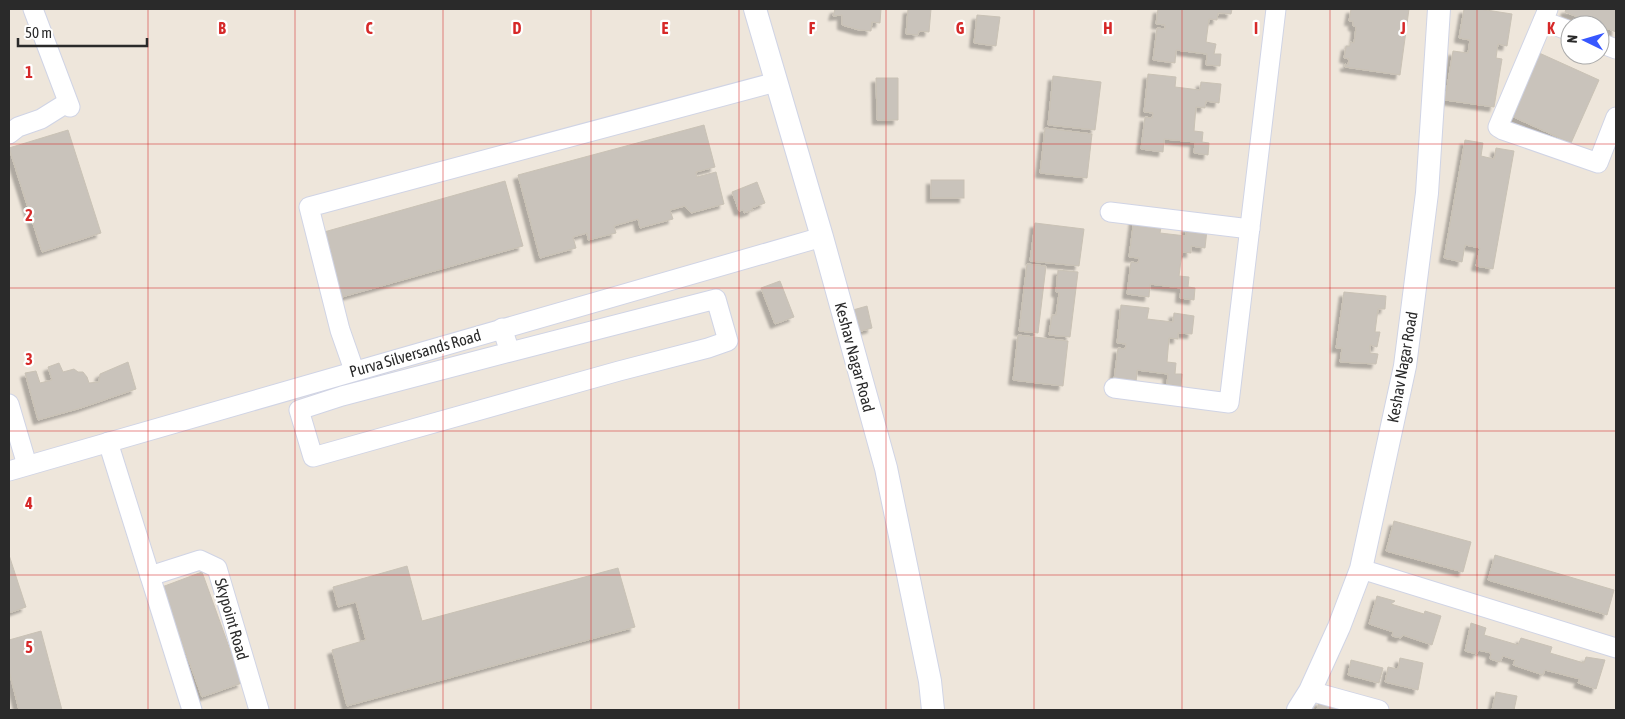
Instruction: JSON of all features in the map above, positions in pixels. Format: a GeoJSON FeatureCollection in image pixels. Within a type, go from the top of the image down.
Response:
{"type":"FeatureCollection","features":[{"type":"Feature","properties":{"kind":"street"},"geometry":{"type":"LineString","coordinates":[[9,134],[18,127],[41,119],[65,104],[70,107],[34,9]]}},
{"type":"Feature","properties":{"kind":"street","name":"Keshav Nagar Road"},"geometry":{"type":"LineString","coordinates":[[755,9],[822,237],[886,468],[930,681],[932,710]]}},
{"type":"Feature","properties":{"kind":"street"},"geometry":{"type":"LineString","coordinates":[[1114,388],[1230,403],[1276,9]]}},
{"type":"Feature","properties":{"kind":"street","name":"Keshav Nagar Road"},"geometry":{"type":"LineString","coordinates":[[1298,710],[1310,691],[1339,627],[1361,569],[1405,366],[1427,193],[1439,9]]}},
{"type":"Feature","properties":{"kind":"street"},"geometry":{"type":"LineString","coordinates":[[1560,25],[1545,15],[1498,127],[1598,163],[1616,117]]}},
{"type":"Feature","properties":{"kind":"street"},"geometry":{"type":"LineString","coordinates":[[354,370],[340,330],[309,207],[776,82]]}},
{"type":"Feature","properties":{"kind":"street"},"geometry":{"type":"LineString","coordinates":[[1110,212],[1250,229]]}},
{"type":"Feature","properties":{"kind":"street","name":"Purva Silversands Road"},"geometry":{"type":"LineString","coordinates":[[18,468],[822,237]]}},
{"type":"Feature","properties":{"kind":"street"},"geometry":{"type":"LineString","coordinates":[[716,299],[728,340],[708,348],[619,371],[313,457],[299,410],[342,396],[510,352],[716,299]]}},
{"type":"Feature","properties":{"kind":"street"},"geometry":{"type":"LineString","coordinates":[[502,328],[510,352]]}},
{"type":"Feature","properties":{"kind":"street"},"geometry":{"type":"LineString","coordinates":[[9,404],[18,468]]}},
{"type":"Feature","properties":{"kind":"street"},"geometry":{"type":"LineString","coordinates":[[108,442],[192,710]]}},
{"type":"Feature","properties":{"kind":"street","name":"Skypoint Road"},"geometry":{"type":"LineString","coordinates":[[150,576],[200,560],[217,568],[259,710]]}},
{"type":"Feature","properties":{"kind":"street"},"geometry":{"type":"LineString","coordinates":[[1361,569],[1616,648]]}},
{"type":"Feature","properties":{"kind":"street"},"geometry":{"type":"LineString","coordinates":[[1310,691],[1379,710]]}},
{"type":"Feature","properties":{"kind":"building"},"geometry":{"type":"Polygon","coordinates":[[[835,9],[881,9],[880,23],[872,22],[871,31],[842,25],[842,15],[833,16],[835,9]]]}},
{"type":"Feature","properties":{"kind":"building"},"geometry":{"type":"Polygon","coordinates":[[[908,9],[931,9],[929,32],[919,31],[918,35],[906,34],[908,9]]]}},
{"type":"Feature","properties":{"kind":"building"},"geometry":{"type":"Polygon","coordinates":[[[1158,9],[1232,9],[1231,14],[1218,13],[1217,20],[1209,19],[1206,42],[1216,44],[1214,54],[1221,54],[1220,66],[1206,65],[1207,54],[1176,50],[1175,63],[1153,60],[1157,28],[1165,29],[1165,25],[1156,24],[1158,9]]]}},
{"type":"Feature","properties":{"kind":"building"},"geometry":{"type":"Polygon","coordinates":[[[1351,9],[1409,9],[1400,75],[1345,67],[1345,64],[1348,65],[1349,59],[1344,58],[1346,46],[1350,46],[1350,42],[1354,43],[1356,27],[1353,26],[1353,21],[1349,21],[1351,9]]]}},
{"type":"Feature","properties":{"kind":"building"},"geometry":{"type":"Polygon","coordinates":[[[1464,9],[1480,9],[1512,14],[1507,46],[1498,44],[1496,58],[1502,59],[1494,107],[1445,100],[1453,51],[1468,53],[1470,40],[1459,38],[1464,9]]]}},
{"type":"Feature","properties":{"kind":"building"},"geometry":{"type":"Polygon","coordinates":[[[1566,9],[1616,9],[1616,32],[1610,30],[1610,15],[1573,15],[1565,12],[1566,9]]]}},
{"type":"Feature","properties":{"kind":"building"},"geometry":{"type":"Polygon","coordinates":[[[977,15],[1000,17],[996,46],[974,43],[977,15]]]}},
{"type":"Feature","properties":{"kind":"building"},"geometry":{"type":"Polygon","coordinates":[[[1537,52],[1560,62],[1560,65],[1566,65],[1599,80],[1571,143],[1509,115],[1537,52]]]}},
{"type":"Feature","properties":{"kind":"building"},"geometry":{"type":"Polygon","coordinates":[[[1148,74],[1176,77],[1175,87],[1200,90],[1201,82],[1221,84],[1219,103],[1206,101],[1205,108],[1196,107],[1194,131],[1203,132],[1202,142],[1209,143],[1208,155],[1194,153],[1195,142],[1164,139],[1163,152],[1141,149],[1145,117],[1152,118],[1153,113],[1144,112],[1148,74]]]}},
{"type":"Feature","properties":{"kind":"building"},"geometry":{"type":"Polygon","coordinates":[[[1053,76],[1101,82],[1095,130],[1048,125],[1053,76]]]}},
{"type":"Feature","properties":{"kind":"building"},"geometry":{"type":"Polygon","coordinates":[[[876,78],[898,78],[898,120],[877,120],[876,78]]]}},
{"type":"Feature","properties":{"kind":"building"},"geometry":{"type":"Polygon","coordinates":[[[704,125],[715,167],[696,172],[697,177],[716,172],[724,204],[691,213],[685,206],[670,210],[673,219],[640,228],[638,219],[614,226],[616,233],[588,240],[587,233],[573,237],[576,248],[540,258],[518,175],[704,125]]]}},
{"type":"Feature","properties":{"kind":"building"},"geometry":{"type":"Polygon","coordinates":[[[1045,128],[1092,134],[1087,178],[1040,173],[1045,128]]]}},
{"type":"Feature","properties":{"kind":"building"},"geometry":{"type":"Polygon","coordinates":[[[68,130],[101,233],[42,252],[9,148],[68,130]]]}},
{"type":"Feature","properties":{"kind":"building"},"geometry":{"type":"Polygon","coordinates":[[[1465,140],[1483,143],[1481,156],[1494,159],[1496,148],[1514,151],[1493,269],[1476,266],[1480,248],[1465,245],[1462,262],[1444,258],[1465,140]]]}},
{"type":"Feature","properties":{"kind":"building"},"geometry":{"type":"Polygon","coordinates":[[[931,180],[964,180],[964,198],[931,198],[931,180]]]}},
{"type":"Feature","properties":{"kind":"building"},"geometry":{"type":"Polygon","coordinates":[[[505,181],[523,246],[342,297],[324,232],[505,181]]]}},
{"type":"Feature","properties":{"kind":"building"},"geometry":{"type":"Polygon","coordinates":[[[757,182],[765,203],[744,213],[743,210],[739,211],[732,192],[757,182]]]}},
{"type":"Feature","properties":{"kind":"building"},"geometry":{"type":"Polygon","coordinates":[[[1134,219],[1162,222],[1160,233],[1186,236],[1187,227],[1207,230],[1205,248],[1191,246],[1191,253],[1182,252],[1179,276],[1189,277],[1188,287],[1195,288],[1194,300],[1180,298],[1181,288],[1150,284],[1149,297],[1127,294],[1131,262],[1138,263],[1139,258],[1129,257],[1134,219]]]}},
{"type":"Feature","properties":{"kind":"building"},"geometry":{"type":"Polygon","coordinates":[[[1035,223],[1084,229],[1079,266],[1030,261],[1035,223]]]}},
{"type":"Feature","properties":{"kind":"building"},"geometry":{"type":"Polygon","coordinates":[[[1027,264],[1046,266],[1038,333],[1019,331],[1027,264]]]}},
{"type":"Feature","properties":{"kind":"building"},"geometry":{"type":"Polygon","coordinates":[[[1058,270],[1078,272],[1070,337],[1049,335],[1052,315],[1056,315],[1059,293],[1056,292],[1058,270]]]}},
{"type":"Feature","properties":{"kind":"building"},"geometry":{"type":"Polygon","coordinates":[[[780,281],[794,317],[775,324],[761,288],[780,281]]]}},
{"type":"Feature","properties":{"kind":"building"},"geometry":{"type":"Polygon","coordinates":[[[1344,292],[1386,296],[1385,309],[1378,309],[1375,332],[1380,332],[1377,347],[1370,345],[1370,353],[1378,354],[1376,364],[1340,362],[1342,348],[1336,348],[1344,292]]]}},
{"type":"Feature","properties":{"kind":"building"},"geometry":{"type":"Polygon","coordinates":[[[1121,305],[1149,308],[1147,319],[1173,322],[1174,313],[1194,316],[1192,334],[1178,333],[1178,339],[1169,338],[1167,362],[1176,363],[1175,374],[1182,374],[1181,386],[1167,384],[1168,374],[1137,370],[1136,383],[1114,380],[1118,348],[1125,349],[1126,344],[1117,343],[1121,305]]]}},
{"type":"Feature","properties":{"kind":"building"},"geometry":{"type":"Polygon","coordinates":[[[867,306],[872,328],[858,332],[853,310],[867,306]]]}},
{"type":"Feature","properties":{"kind":"building"},"geometry":{"type":"Polygon","coordinates":[[[1018,335],[1068,341],[1063,386],[1013,380],[1018,335]]]}},
{"type":"Feature","properties":{"kind":"building"},"geometry":{"type":"Polygon","coordinates":[[[128,362],[136,389],[81,408],[38,420],[25,373],[36,371],[40,383],[52,380],[48,367],[59,363],[63,372],[74,369],[78,372],[83,372],[89,383],[99,382],[100,374],[128,362]]]}},
{"type":"Feature","properties":{"kind":"building"},"geometry":{"type":"Polygon","coordinates":[[[1394,521],[1471,542],[1463,572],[1386,551],[1394,521]]]}},
{"type":"Feature","properties":{"kind":"building"},"geometry":{"type":"Polygon","coordinates":[[[9,555],[26,607],[9,613],[9,555]]]}},
{"type":"Feature","properties":{"kind":"building"},"geometry":{"type":"Polygon","coordinates":[[[1495,555],[1614,590],[1607,615],[1488,580],[1495,555]]]}},
{"type":"Feature","properties":{"kind":"building"},"geometry":{"type":"Polygon","coordinates":[[[407,566],[422,621],[618,568],[635,627],[347,706],[332,650],[366,640],[356,602],[338,607],[333,587],[407,566]]]}},
{"type":"Feature","properties":{"kind":"building"},"geometry":{"type":"Polygon","coordinates":[[[202,572],[242,683],[202,697],[162,587],[202,572]]]}},
{"type":"Feature","properties":{"kind":"building"},"geometry":{"type":"Polygon","coordinates":[[[1377,596],[1395,601],[1391,604],[1424,614],[1425,611],[1441,616],[1432,645],[1403,635],[1401,638],[1392,636],[1393,632],[1369,624],[1377,596]]]}},
{"type":"Feature","properties":{"kind":"building"},"geometry":{"type":"Polygon","coordinates":[[[1471,623],[1486,628],[1484,635],[1518,645],[1521,638],[1552,647],[1550,653],[1584,663],[1586,657],[1605,660],[1596,689],[1578,683],[1580,679],[1545,670],[1543,675],[1513,665],[1515,660],[1503,656],[1500,662],[1490,659],[1491,653],[1478,650],[1477,654],[1465,651],[1471,623]]]}},
{"type":"Feature","properties":{"kind":"building"},"geometry":{"type":"Polygon","coordinates":[[[41,631],[62,710],[19,710],[9,671],[9,640],[41,631]]]}},
{"type":"Feature","properties":{"kind":"building"},"geometry":{"type":"Polygon","coordinates":[[[1400,658],[1423,663],[1418,690],[1385,682],[1388,667],[1398,669],[1400,658]]]}},
{"type":"Feature","properties":{"kind":"building"},"geometry":{"type":"Polygon","coordinates":[[[1351,660],[1383,668],[1379,683],[1348,675],[1351,660]]]}},
{"type":"Feature","properties":{"kind":"building"},"geometry":{"type":"Polygon","coordinates":[[[1496,692],[1517,696],[1514,710],[1492,710],[1496,692]]]}},
{"type":"Feature","properties":{"kind":"building"},"geometry":{"type":"Polygon","coordinates":[[[1319,701],[1346,710],[1317,710],[1319,701]]]}}]}
